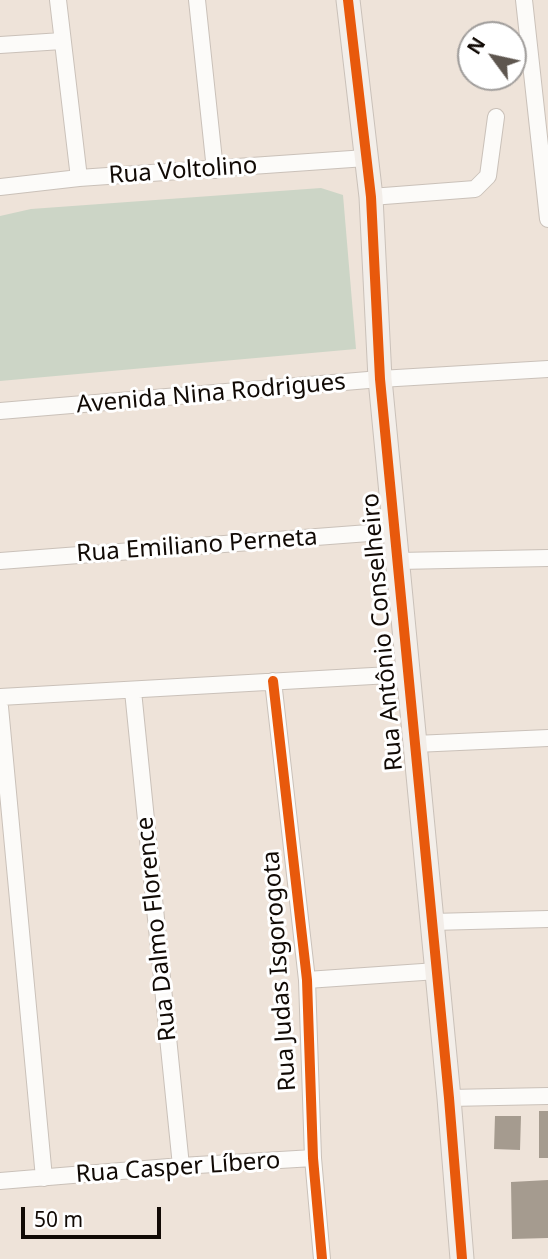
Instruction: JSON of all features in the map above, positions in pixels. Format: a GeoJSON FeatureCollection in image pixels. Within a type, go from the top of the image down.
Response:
{"type":"FeatureCollection","features":[{"type":"Feature","properties":{"kind":"street"},"geometry":{"type":"LineString","coordinates":[[58,0],[79,178]]}},
{"type":"Feature","properties":{"kind":"street"},"geometry":{"type":"LineString","coordinates":[[197,0],[215,170]]}},
{"type":"Feature","properties":{"kind":"street","name":"Rua Antônio Conselheiro"},"geometry":{"type":"LineString","coordinates":[[348,0],[371,197],[380,379],[462,1259]]}},
{"type":"Feature","properties":{"kind":"street"},"geometry":{"type":"LineString","coordinates":[[524,0],[548,219]]}},
{"type":"Feature","properties":{"kind":"street"},"geometry":{"type":"LineString","coordinates":[[0,45],[62,41]]}},
{"type":"Feature","properties":{"kind":"street"},"geometry":{"type":"LineString","coordinates":[[371,197],[475,189],[488,176],[496,117]]}},
{"type":"Feature","properties":{"kind":"street","name":"Rua Voltolino"},"geometry":{"type":"LineString","coordinates":[[0,187],[79,178],[366,158]]}},
{"type":"Feature","properties":{"kind":"street","name":"Avenida Nina Rodrigues"},"geometry":{"type":"LineString","coordinates":[[0,411],[380,379],[548,369]]}},
{"type":"Feature","properties":{"kind":"street","name":"Rua Emiliano Perneta"},"geometry":{"type":"LineString","coordinates":[[0,561],[395,531]]}},
{"type":"Feature","properties":{"kind":"street"},"geometry":{"type":"LineString","coordinates":[[398,561],[548,558]]}},
{"type":"Feature","properties":{"kind":"street"},"geometry":{"type":"LineString","coordinates":[[0,697],[408,674]]}},
{"type":"Feature","properties":{"kind":"street","name":"Rua Judas Isgorogota"},"geometry":{"type":"LineString","coordinates":[[273,681],[307,980],[313,1158],[322,1259]]}},
{"type":"Feature","properties":{"kind":"street","name":"Rua Dalmo Florence"},"geometry":{"type":"LineString","coordinates":[[133,691],[181,1166]]}},
{"type":"Feature","properties":{"kind":"street"},"geometry":{"type":"LineString","coordinates":[[0,707],[44,1178]]}},
{"type":"Feature","properties":{"kind":"street"},"geometry":{"type":"LineString","coordinates":[[415,744],[548,738]]}},
{"type":"Feature","properties":{"kind":"street"},"geometry":{"type":"LineString","coordinates":[[432,922],[548,919]]}},
{"type":"Feature","properties":{"kind":"street"},"geometry":{"type":"LineString","coordinates":[[307,980],[437,971]]}},
{"type":"Feature","properties":{"kind":"street"},"geometry":{"type":"LineString","coordinates":[[449,1098],[548,1096]]}},
{"type":"Feature","properties":{"kind":"street","name":"Rua Casper Líbero"},"geometry":{"type":"LineString","coordinates":[[0,1181],[313,1158]]}},
{"type":"Feature","properties":{"kind":"green space"},"geometry":{"type":"Polygon","coordinates":[[[321,188],[343,195],[356,349],[0,381],[0,216],[31,209],[321,188]]]}},
{"type":"Feature","properties":{"kind":"building"},"geometry":{"type":"Polygon","coordinates":[[[539,1111],[548,1111],[548,1158],[539,1158],[539,1111]]]}},
{"type":"Feature","properties":{"kind":"building"},"geometry":{"type":"Polygon","coordinates":[[[495,1116],[521,1116],[520,1150],[494,1149],[495,1116]]]}},
{"type":"Feature","properties":{"kind":"building"},"geometry":{"type":"Polygon","coordinates":[[[548,1180],[548,1238],[512,1239],[511,1182],[548,1180]]]}},
{"type":"Feature","properties":{"kind":"cycle path"},"geometry":{"type":"LineString","coordinates":[[348,0],[371,197],[380,379],[462,1259]]}},
{"type":"Feature","properties":{"kind":"cycle path"},"geometry":{"type":"LineString","coordinates":[[273,681],[307,980],[313,1158],[322,1259]]}}]}
